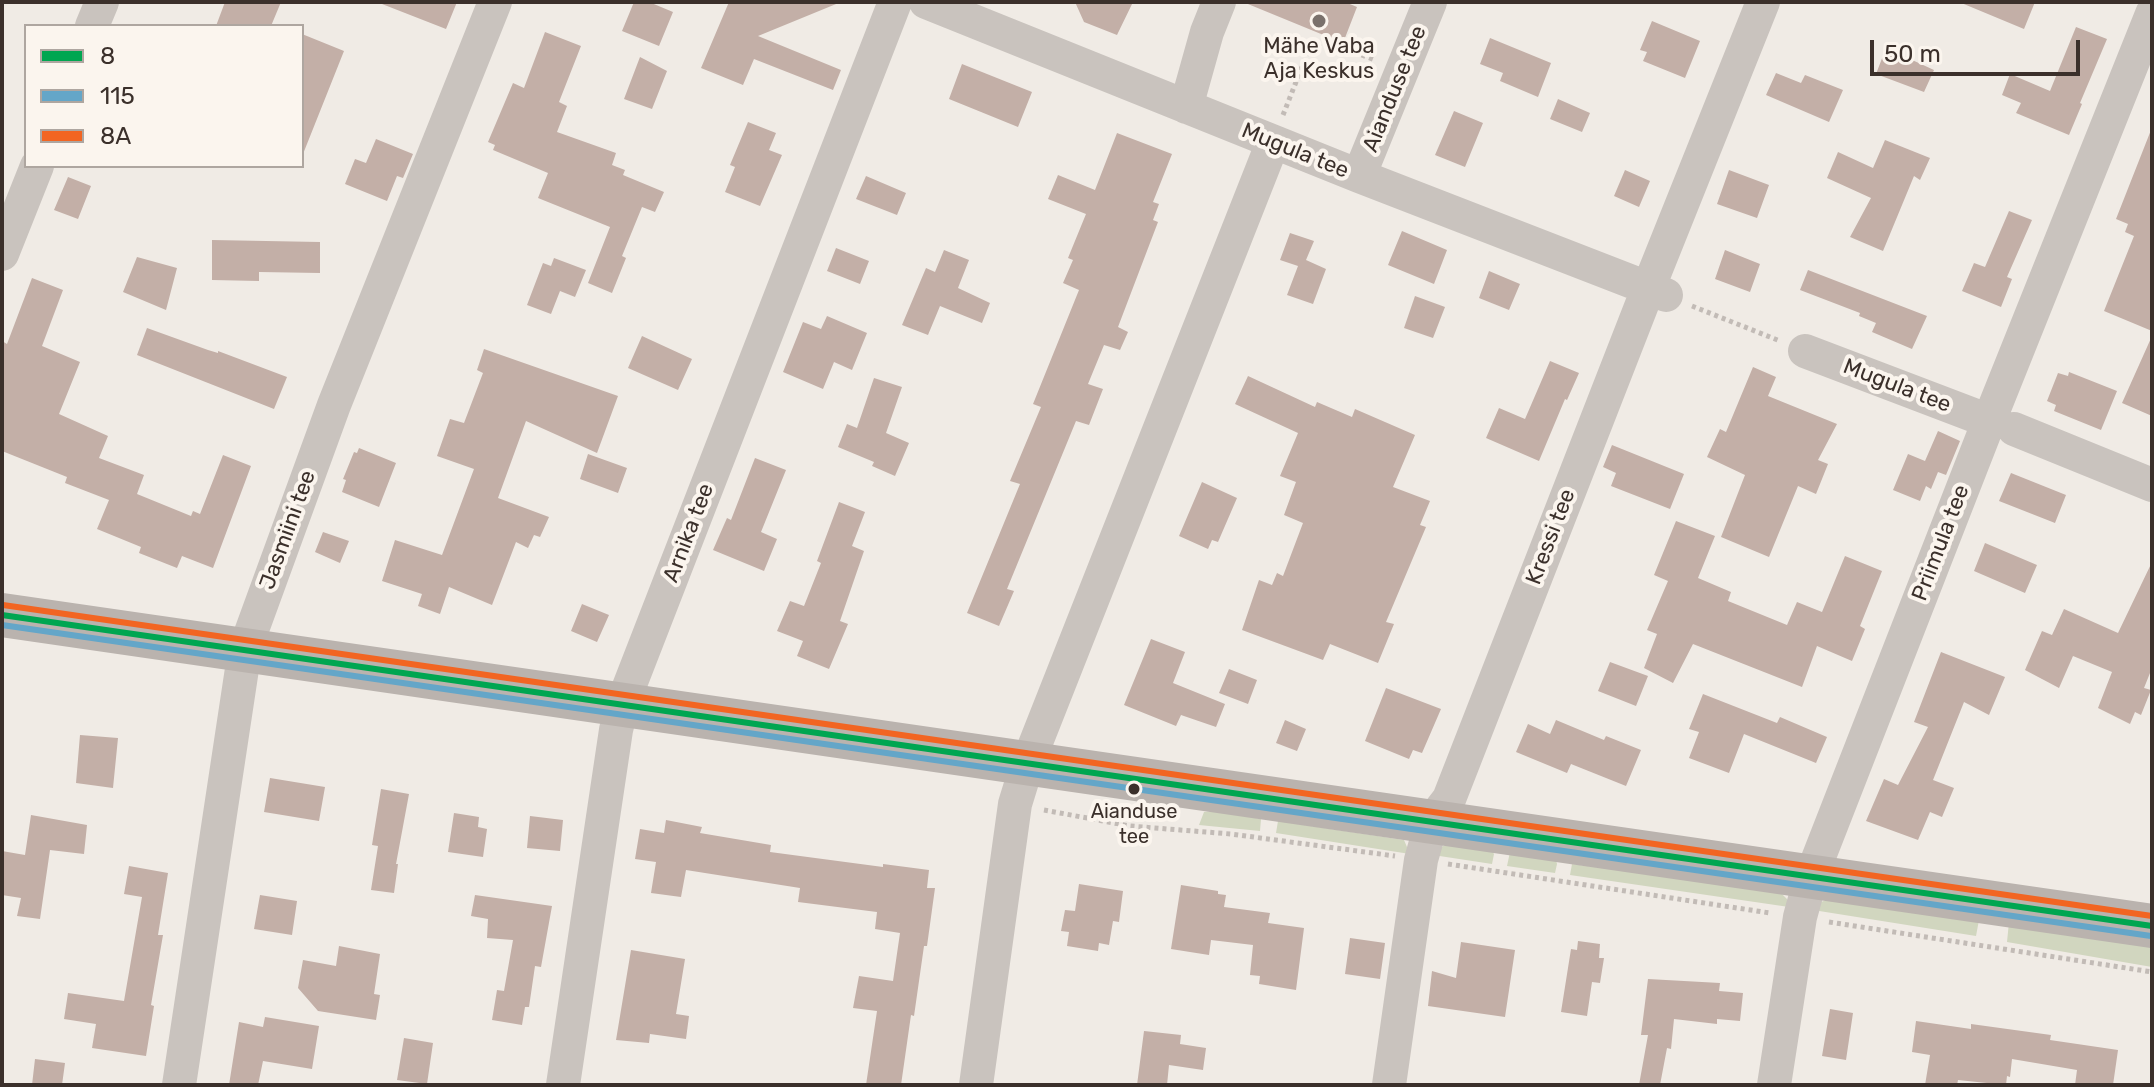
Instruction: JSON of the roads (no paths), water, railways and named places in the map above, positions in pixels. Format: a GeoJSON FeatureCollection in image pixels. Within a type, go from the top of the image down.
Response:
{"type":"FeatureCollection","features":[{"type":"Feature","properties":{"kind":"main road"},"geometry":{"type":"LineString","coordinates":[[2,615],[2152,926]]}},
{"type":"Feature","properties":{"kind":"street"},"geometry":{"type":"LineString","coordinates":[[93,24],[102,2]]}},
{"type":"Feature","properties":{"kind":"street","name":"Jasmiini tee"},"geometry":{"type":"LineString","coordinates":[[179,1085],[245,649],[334,405],[495,2]]}},
{"type":"Feature","properties":{"kind":"street","name":"Arnika tee"},"geometry":{"type":"LineString","coordinates":[[563,1085],[622,705],[895,2]]}},
{"type":"Feature","properties":{"kind":"street","name":"Mugula tee"},"geometry":{"type":"LineString","coordinates":[[926,2],[1657,292]]}},
{"type":"Feature","properties":{"kind":"street"},"geometry":{"type":"LineString","coordinates":[[1186,107],[1207,32],[1219,2]]}},
{"type":"Feature","properties":{"kind":"street","name":"Aianduse tee"},"geometry":{"type":"LineString","coordinates":[[1359,176],[1430,2]]}},
{"type":"Feature","properties":{"kind":"street","name":"Kressi tee"},"geometry":{"type":"LineString","coordinates":[[1389,1085],[1421,860],[1432,821],[1449,799],[1657,292],[1763,2]]}},
{"type":"Feature","properties":{"kind":"street","name":"Priimula tee"},"geometry":{"type":"LineString","coordinates":[[1774,1085],[1800,917],[1811,877],[2001,425],[2152,14]]}},
{"type":"Feature","properties":{"kind":"street"},"geometry":{"type":"LineString","coordinates":[[976,1085],[1015,804],[1027,765],[1273,142]]}},
{"type":"Feature","properties":{"kind":"street"},"geometry":{"type":"LineString","coordinates":[[2,254],[36,168]]}},
{"type":"Feature","properties":{"kind":"street","name":"Mugula tee"},"geometry":{"type":"LineString","coordinates":[[1805,351],[2152,485]]}},
{"type":"Feature","properties":{"kind":"place","name":"Mähe Vaba Aja Keskus"},"geometry":{"type":"Point","coordinates":[1319,21]}},
{"type":"Feature","properties":{"kind":"place","name":"Aianduse tee"},"geometry":{"type":"Point","coordinates":[1134,789]}}]}
